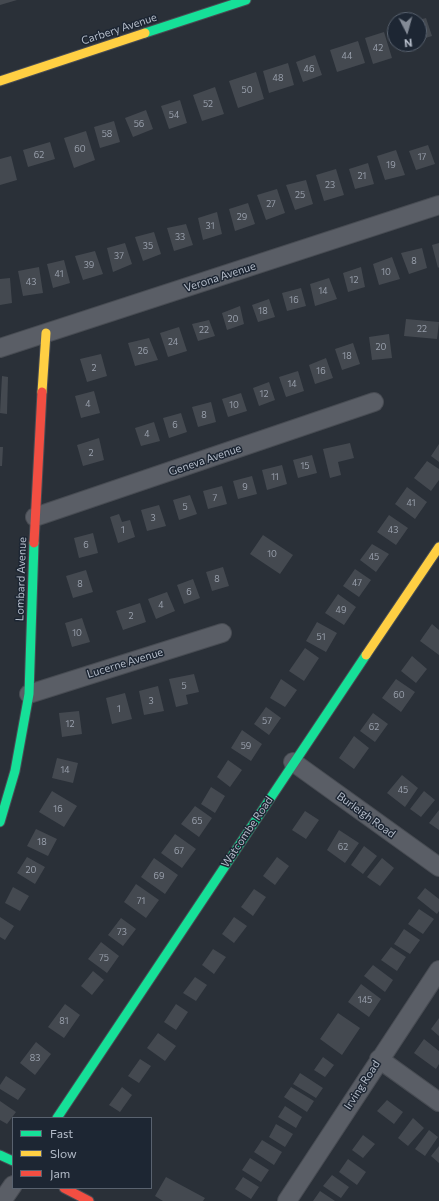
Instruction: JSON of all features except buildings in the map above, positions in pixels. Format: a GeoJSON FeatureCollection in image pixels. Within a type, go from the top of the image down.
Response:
{"type":"FeatureCollection","features":[{"type":"Feature","properties":{"kind":"street","name":"Carbery Avenue"},"geometry":{"type":"LineString","coordinates":[[0,81],[246,0]]}},
{"type":"Feature","properties":{"kind":"street","name":"Verona Avenue"},"geometry":{"type":"LineString","coordinates":[[0,348],[439,205]]}},
{"type":"Feature","properties":{"kind":"street","name":"Lombard Avenue"},"geometry":{"type":"LineString","coordinates":[[0,822],[15,771],[29,694],[35,517],[46,333]]}},
{"type":"Feature","properties":{"kind":"street","name":"Geneva Avenue"},"geometry":{"type":"LineString","coordinates":[[35,517],[374,402]]}},
{"type":"Feature","properties":{"kind":"street","name":"Watcombe Road"},"geometry":{"type":"LineString","coordinates":[[59,1117],[293,762],[439,547]]}},
{"type":"Feature","properties":{"kind":"street","name":"Lucerne Avenue"},"geometry":{"type":"LineString","coordinates":[[29,694],[222,633]]}},
{"type":"Feature","properties":{"kind":"street","name":"Burleigh Road"},"geometry":{"type":"LineString","coordinates":[[293,762],[439,867]]}},
{"type":"Feature","properties":{"kind":"street","name":"Irving Road"},"geometry":{"type":"LineString","coordinates":[[287,1201],[379,1059],[439,970]]}},
{"type":"Feature","properties":{"kind":"street"},"geometry":{"type":"LineString","coordinates":[[379,1059],[439,1102]]}},
{"type":"Feature","properties":{"kind":"street"},"geometry":{"type":"LineString","coordinates":[[0,1155],[12,1161]]}},
{"type":"Feature","properties":{"kind":"street"},"geometry":{"type":"LineString","coordinates":[[2,1201],[12,1186]]}},
{"type":"Feature","properties":{"kind":"street"},"geometry":{"type":"LineString","coordinates":[[66,1189],[89,1201]]}},
{"type":"Feature","properties":{"kind":"traffic: fast"},"geometry":{"type":"LineString","coordinates":[[145,33],[246,0]]}},
{"type":"Feature","properties":{"kind":"traffic: fast"},"geometry":{"type":"LineString","coordinates":[[0,822],[15,771],[29,694],[34,543]]}},
{"type":"Feature","properties":{"kind":"traffic: fast"},"geometry":{"type":"LineString","coordinates":[[58,1117],[366,655]]}},
{"type":"Feature","properties":{"kind":"traffic: fast"},"geometry":{"type":"LineString","coordinates":[[0,1155],[12,1161]]}},
{"type":"Feature","properties":{"kind":"traffic: slow"},"geometry":{"type":"LineString","coordinates":[[0,81],[145,33]]}},
{"type":"Feature","properties":{"kind":"traffic: slow"},"geometry":{"type":"LineString","coordinates":[[42,392],[46,333]]}},
{"type":"Feature","properties":{"kind":"traffic: slow"},"geometry":{"type":"LineString","coordinates":[[366,655],[439,547]]}},
{"type":"Feature","properties":{"kind":"traffic: jam"},"geometry":{"type":"LineString","coordinates":[[34,543],[42,392]]}},
{"type":"Feature","properties":{"kind":"traffic: jam"},"geometry":{"type":"LineString","coordinates":[[66,1189],[89,1201]]}}]}
